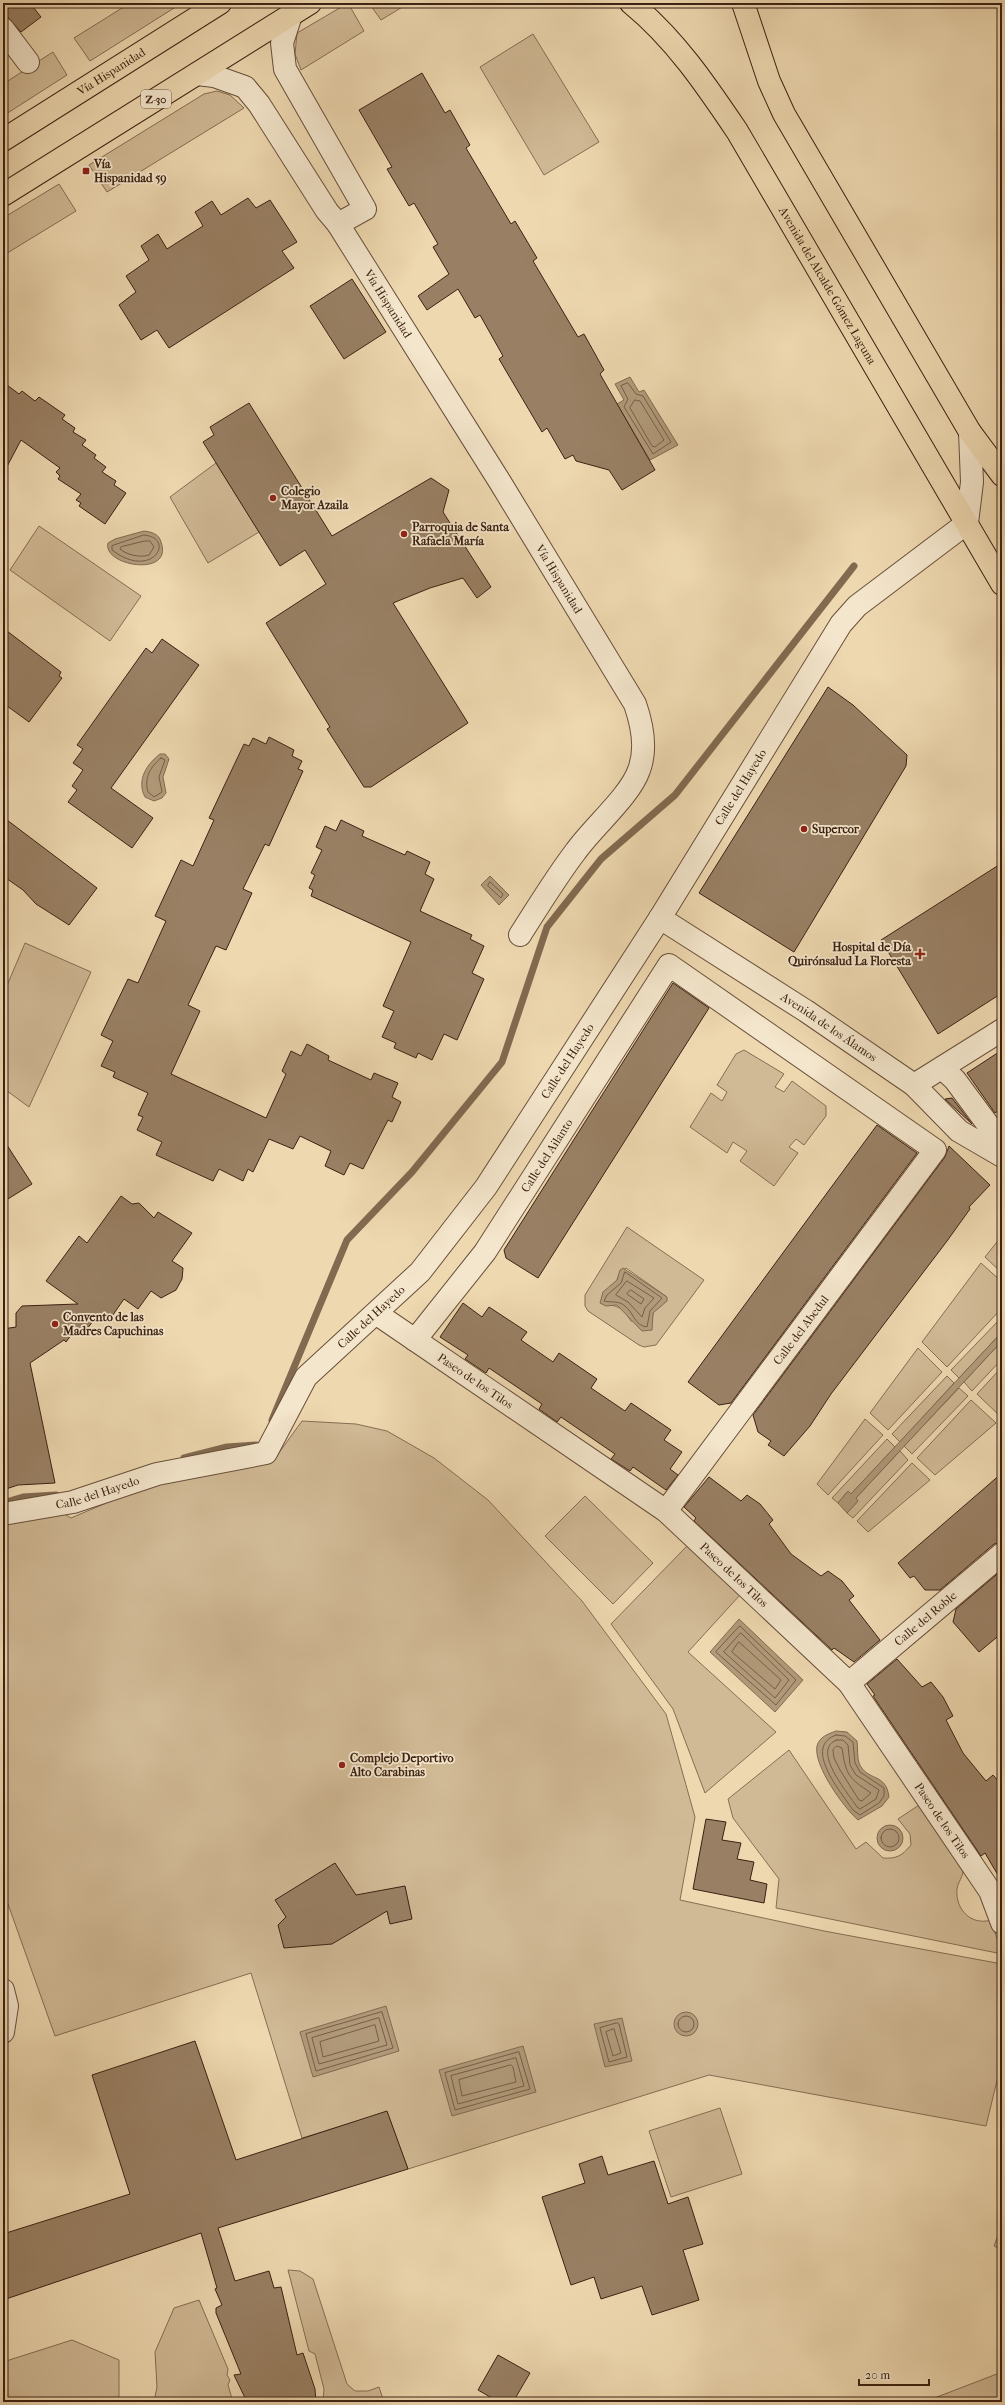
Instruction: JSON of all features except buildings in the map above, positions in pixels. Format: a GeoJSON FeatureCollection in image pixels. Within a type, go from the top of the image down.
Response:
{"type":"FeatureCollection","features":[{"type":"Feature","properties":{"kind":"main road","name":"Vía Hispanidad"},"geometry":{"type":"LineString","coordinates":[[3,140],[220,3]]}},
{"type":"Feature","properties":{"kind":"main road","name":"Z-30"},"geometry":{"type":"LineString","coordinates":[[3,195],[310,3]]}},
{"type":"Feature","properties":{"kind":"main road","name":"Avenida del Alcalde Gómez Laguna"},"geometry":{"type":"LineString","coordinates":[[631,3],[679,51],[701,78],[737,131],[1002,584]]}},
{"type":"Feature","properties":{"kind":"main road"},"geometry":{"type":"LineString","coordinates":[[743,3],[769,81],[784,114],[970,432],[1002,474]]}},
{"type":"Feature","properties":{"kind":"street"},"geometry":{"type":"LineString","coordinates":[[291,15],[282,43],[285,69],[291,84],[365,209],[338,224]]}},
{"type":"Feature","properties":{"kind":"street"},"geometry":{"type":"LineString","coordinates":[[3,29],[28,62]]}},
{"type":"Feature","properties":{"kind":"street","name":"Vía Hispanidad"},"geometry":{"type":"LineString","coordinates":[[197,74],[214,76],[245,87],[263,111],[326,211],[338,224],[590,630],[634,704],[641,720],[641,760],[639,770],[630,786],[576,851],[520,934]]}},
{"type":"Feature","properties":{"kind":"street"},"geometry":{"type":"LineString","coordinates":[[967,523],[972,482],[970,432]]}},
{"type":"Feature","properties":{"kind":"street","name":"Calle del Hayedo"},"geometry":{"type":"LineString","coordinates":[[3,1514],[73,1502],[157,1474],[266,1453],[306,1377],[377,1314],[420,1272],[486,1187],[660,918],[841,624],[857,606],[967,523]]}},
{"type":"Feature","properties":{"kind":"street","name":"Avenida de los Álamos"},"geometry":{"type":"LineString","coordinates":[[660,918],[806,1010],[914,1085],[959,1131],[969,1138],[995,1151]]}},
{"type":"Feature","properties":{"kind":"street","name":"Calle del Abedul"},"geometry":{"type":"LineString","coordinates":[[666,1510],[935,1150],[669,965]]}},
{"type":"Feature","properties":{"kind":"street","name":"Calle del Ailanto"},"geometry":{"type":"LineString","coordinates":[[415,1340],[485,1252],[669,965]]}},
{"type":"Feature","properties":{"kind":"street"},"geometry":{"type":"LineString","coordinates":[[914,1085],[1002,1030]]}},
{"type":"Feature","properties":{"kind":"street","name":"Avenida de los Álamos"},"geometry":{"type":"LineString","coordinates":[[942,1068],[955,1080],[989,1126],[995,1151]]}},
{"type":"Feature","properties":{"kind":"street","name":"Paseo de los Tilos"},"geometry":{"type":"LineString","coordinates":[[377,1314],[666,1510],[849,1683],[996,1888],[1002,1923]]}},
{"type":"Feature","properties":{"kind":"street","name":"Calle del Roble"},"geometry":{"type":"LineString","coordinates":[[849,1683],[1002,1554]]}},
{"type":"Feature","properties":{"kind":"street"},"geometry":{"type":"LineString","coordinates":[[3,1990],[7,2006],[3,2032]]}},
{"type":"Feature","properties":{"kind":"shaded area"},"geometry":{"type":"Polygon","coordinates":[[[130,3],[182,3],[90,61],[74,38],[130,3]]]}},
{"type":"Feature","properties":{"kind":"shaded area"},"geometry":{"type":"Polygon","coordinates":[[[348,3],[364,31],[301,70],[295,54],[297,33],[348,3]]]}},
{"type":"Feature","properties":{"kind":"shaded area"},"geometry":{"type":"Polygon","coordinates":[[[369,3],[409,3],[381,20],[369,3]]]}},
{"type":"Feature","properties":{"kind":"shaded area"},"geometry":{"type":"Polygon","coordinates":[[[533,34],[599,142],[544,175],[480,67],[533,34]]]}},
{"type":"Feature","properties":{"kind":"shaded area"},"geometry":{"type":"Polygon","coordinates":[[[53,52],[67,75],[6,114],[3,109],[3,84],[53,52]]]}},
{"type":"Feature","properties":{"kind":"shaded area"},"geometry":{"type":"Polygon","coordinates":[[[217,91],[230,95],[244,108],[107,192],[89,165],[204,94],[217,91]]]}},
{"type":"Feature","properties":{"kind":"shaded area"},"geometry":{"type":"Polygon","coordinates":[[[59,184],[76,211],[4,255],[3,218],[59,184]]]}},
{"type":"Feature","properties":{"kind":"shaded area"},"geometry":{"type":"Polygon","coordinates":[[[216,463],[259,532],[208,563],[170,497],[216,463]]]}},
{"type":"Feature","properties":{"kind":"shaded area"},"geometry":{"type":"Polygon","coordinates":[[[39,526],[141,596],[110,641],[10,570],[39,526]]]}},
{"type":"Feature","properties":{"kind":"shaded area"},"geometry":{"type":"Polygon","coordinates":[[[25,943],[91,972],[29,1107],[3,1088],[3,995],[25,943]]]}},
{"type":"Feature","properties":{"kind":"shaded area"},"geometry":{"type":"Polygon","coordinates":[[[744,1050],[784,1074],[775,1087],[784,1092],[792,1081],[826,1106],[826,1116],[804,1145],[796,1139],[789,1147],[798,1153],[774,1186],[740,1161],[747,1151],[733,1142],[727,1153],[690,1127],[711,1093],[722,1101],[727,1092],[717,1085],[736,1054],[744,1050]]]}},
{"type":"Feature","properties":{"kind":"shaded area"},"geometry":{"type":"Polygon","coordinates":[[[627,1227],[704,1280],[656,1345],[644,1347],[588,1311],[585,1306],[585,1295],[627,1227]],[[626,1268],[619,1274],[617,1280],[609,1288],[612,1305],[623,1309],[631,1321],[652,1322],[653,1313],[667,1297],[626,1268]]]}},
{"type":"Feature","properties":{"kind":"shaded area"},"geometry":{"type":"Polygon","coordinates":[[[1001,1237],[1002,1239],[1002,1273],[985,1257],[1001,1237]]]}},
{"type":"Feature","properties":{"kind":"shaded area"},"geometry":{"type":"Polygon","coordinates":[[[981,1263],[1002,1282],[1001,1309],[947,1367],[922,1342],[981,1263]]]}},
{"type":"Feature","properties":{"kind":"shaded area"},"geometry":{"type":"Polygon","coordinates":[[[1002,1317],[1002,1332],[959,1378],[951,1370],[1002,1317]]]}},
{"type":"Feature","properties":{"kind":"shaded area"},"geometry":{"type":"Polygon","coordinates":[[[1002,1341],[1002,1359],[972,1391],[964,1382],[1002,1341]]]}},
{"type":"Feature","properties":{"kind":"shaded area"},"geometry":{"type":"Polygon","coordinates":[[[918,1348],[942,1372],[888,1430],[870,1413],[918,1348]]]}},
{"type":"Feature","properties":{"kind":"shaded area"},"geometry":{"type":"Polygon","coordinates":[[[1002,1367],[1002,1418],[977,1394],[1002,1367]]]}},
{"type":"Feature","properties":{"kind":"shaded area"},"geometry":{"type":"Polygon","coordinates":[[[947,1376],[954,1383],[900,1442],[892,1434],[947,1376]]]}},
{"type":"Feature","properties":{"kind":"shaded area"},"geometry":{"type":"Polygon","coordinates":[[[959,1388],[968,1396],[912,1454],[904,1446],[959,1388]]]}},
{"type":"Feature","properties":{"kind":"shaded area"},"geometry":{"type":"Polygon","coordinates":[[[971,1400],[996,1423],[935,1475],[917,1458],[971,1400]]]}},
{"type":"Feature","properties":{"kind":"shaded area"},"geometry":{"type":"Polygon","coordinates":[[[865,1419],[883,1435],[828,1495],[817,1484],[865,1419]]]}},
{"type":"Feature","properties":{"kind":"shaded area","name":"Complejo Deportivo Alto Carabinas"},"geometry":{"type":"Polygon","coordinates":[[[302,1421],[356,1424],[387,1431],[434,1458],[488,1500],[582,1601],[666,1714],[695,1817],[680,1900],[824,1931],[1002,1964],[1002,2060],[986,2126],[709,2075],[408,2169],[387,2112],[302,2138],[251,1973],[55,2036],[3,1890],[3,1517],[60,1511],[71,1518],[151,1484],[186,1475],[273,1461],[302,1421]]]}},
{"type":"Feature","properties":{"kind":"shaded area"},"geometry":{"type":"Polygon","coordinates":[[[887,1439],[895,1447],[851,1494],[847,1492],[838,1503],[832,1498],[887,1439]]]}},
{"type":"Feature","properties":{"kind":"shaded area"},"geometry":{"type":"Polygon","coordinates":[[[900,1451],[908,1460],[853,1518],[847,1513],[858,1501],[855,1499],[900,1451]]]}},
{"type":"Feature","properties":{"kind":"shaded area"},"geometry":{"type":"Polygon","coordinates":[[[912,1463],[930,1480],[868,1532],[857,1521],[912,1463]]]}},
{"type":"Feature","properties":{"kind":"shaded area"},"geometry":{"type":"Polygon","coordinates":[[[585,1496],[653,1563],[613,1604],[545,1536],[585,1496]]]}},
{"type":"Feature","properties":{"kind":"shaded area"},"geometry":{"type":"Polygon","coordinates":[[[687,1546],[740,1595],[688,1652],[776,1732],[705,1793],[673,1709],[611,1624],[687,1546]]]}},
{"type":"Feature","properties":{"kind":"shaded area"},"geometry":{"type":"Polygon","coordinates":[[[789,1750],[856,1849],[866,1842],[883,1858],[892,1858],[905,1852],[911,1845],[910,1834],[898,1819],[919,1805],[963,1871],[957,1889],[957,1896],[962,1909],[971,1918],[984,1921],[991,1920],[1002,1954],[776,1908],[779,1879],[733,1818],[728,1799],[789,1750]]]}},
{"type":"Feature","properties":{"kind":"shaded area"},"geometry":{"type":"Polygon","coordinates":[[[720,2108],[742,2174],[671,2197],[649,2131],[720,2108]]]}},
{"type":"Feature","properties":{"kind":"shaded area"},"geometry":{"type":"Polygon","coordinates":[[[1002,2225],[1002,2250],[994,2246],[1002,2225]]]}},
{"type":"Feature","properties":{"kind":"shaded area"},"geometry":{"type":"Polygon","coordinates":[[[288,2270],[300,2271],[313,2279],[347,2384],[355,2391],[368,2391],[379,2387],[384,2402],[323,2402],[324,2389],[315,2354],[309,2351],[288,2270]]]}},
{"type":"Feature","properties":{"kind":"shaded area"},"geometry":{"type":"Polygon","coordinates":[[[199,2300],[228,2369],[227,2375],[230,2380],[228,2385],[233,2402],[154,2402],[157,2387],[155,2352],[174,2308],[199,2300]]]}},
{"type":"Feature","properties":{"kind":"shaded area"},"geometry":{"type":"Polygon","coordinates":[[[72,2340],[119,2360],[119,2396],[117,2402],[3,2402],[3,2362],[72,2340]]]}},
{"type":"Feature","properties":{"kind":"shaded area"},"geometry":{"type":"Polygon","coordinates":[[[1002,2372],[1002,2402],[924,2402],[1002,2372]]]}},
{"type":"Feature","properties":{"kind":"water"},"geometry":{"type":"Polygon","coordinates":[[[630,377],[639,392],[644,390],[678,445],[650,460],[617,404],[624,400],[615,384],[630,377]]]}},
{"type":"Feature","properties":{"kind":"water"},"geometry":{"type":"Polygon","coordinates":[[[144,531],[155,534],[160,539],[162,553],[157,561],[137,565],[116,558],[109,551],[108,543],[115,539],[144,531]]]}},
{"type":"Feature","properties":{"kind":"water"},"geometry":{"type":"Polygon","coordinates":[[[160,754],[165,754],[169,759],[163,777],[166,793],[162,798],[154,801],[145,797],[142,779],[147,768],[160,754]]]}},
{"type":"Feature","properties":{"kind":"water"},"geometry":{"type":"Polygon","coordinates":[[[490,876],[509,895],[499,905],[481,885],[490,876]]]}},
{"type":"Feature","properties":{"kind":"water"},"geometry":{"type":"Polygon","coordinates":[[[623,1268],[667,1297],[667,1301],[653,1313],[652,1330],[642,1331],[617,1305],[606,1306],[600,1303],[603,1292],[617,1280],[620,1270],[623,1268]]]}},
{"type":"Feature","properties":{"kind":"water"},"geometry":{"type":"Polygon","coordinates":[[[1002,1332],[1002,1341],[856,1498],[858,1501],[847,1513],[838,1503],[848,1491],[851,1494],[1002,1332]]]}},
{"type":"Feature","properties":{"kind":"water"},"geometry":{"type":"Polygon","coordinates":[[[739,1619],[803,1680],[775,1712],[710,1652],[739,1619]]]}},
{"type":"Feature","properties":{"kind":"water"},"geometry":{"type":"Polygon","coordinates":[[[836,1731],[847,1732],[857,1741],[858,1761],[862,1769],[884,1784],[889,1797],[882,1806],[858,1820],[845,1806],[831,1786],[820,1764],[817,1754],[817,1746],[820,1740],[824,1736],[836,1731]]]}},
{"type":"Feature","properties":{"kind":"water"},"geometry":{"type":"Polygon","coordinates":[[[890,1825],[899,1829],[903,1838],[899,1847],[890,1851],[881,1847],[877,1838],[881,1829],[890,1825]]]}},
{"type":"Feature","properties":{"kind":"water"},"geometry":{"type":"Polygon","coordinates":[[[386,2006],[399,2051],[313,2077],[300,2032],[386,2006]]]}},
{"type":"Feature","properties":{"kind":"water"},"geometry":{"type":"Polygon","coordinates":[[[681,2012],[691,2012],[698,2019],[698,2029],[691,2036],[681,2036],[674,2029],[674,2019],[681,2012]]]}},
{"type":"Feature","properties":{"kind":"water"},"geometry":{"type":"Polygon","coordinates":[[[622,2018],[632,2061],[605,2067],[594,2024],[622,2018]]]}},
{"type":"Feature","properties":{"kind":"water"},"geometry":{"type":"Polygon","coordinates":[[[523,2046],[536,2092],[452,2116],[439,2070],[523,2046]]]}},
{"type":"Feature","properties":{"kind":"waterway"},"geometry":{"type":"LineString","coordinates":[[272,1420],[347,1240],[412,1172],[502,1062],[547,927],[601,859],[675,795],[854,566]]}},
{"type":"Feature","properties":{"kind":"waterway"},"geometry":{"type":"LineString","coordinates":[[184,1458],[227,1447],[256,1445]]}},
{"type":"Feature","properties":{"kind":"waterway"},"geometry":{"type":"LineString","coordinates":[[3,1503],[23,1497],[56,1495]]}},
{"type":"Feature","properties":{"kind":"place","name":"Vía Hispanidad 59"},"geometry":{"type":"Point","coordinates":[86,171]}},
{"type":"Feature","properties":{"kind":"place","name":"Colegio Mayor Azaila"},"geometry":{"type":"Point","coordinates":[273,498]}},
{"type":"Feature","properties":{"kind":"place","name":"Parroquia de Santa Rafaela María"},"geometry":{"type":"Point","coordinates":[404,534]}},
{"type":"Feature","properties":{"kind":"place","name":"Supercor"},"geometry":{"type":"Point","coordinates":[804,829]}},
{"type":"Feature","properties":{"kind":"place","name":"Hospital de Día Quirónsalud La Floresta"},"geometry":{"type":"Point","coordinates":[920,954]}},
{"type":"Feature","properties":{"kind":"place","name":"Convento de las Madres Capuchinas"},"geometry":{"type":"Point","coordinates":[55,1324]}},
{"type":"Feature","properties":{"kind":"place","name":"Complejo Deportivo Alto Carabinas"},"geometry":{"type":"Point","coordinates":[342,1765]}}]}
